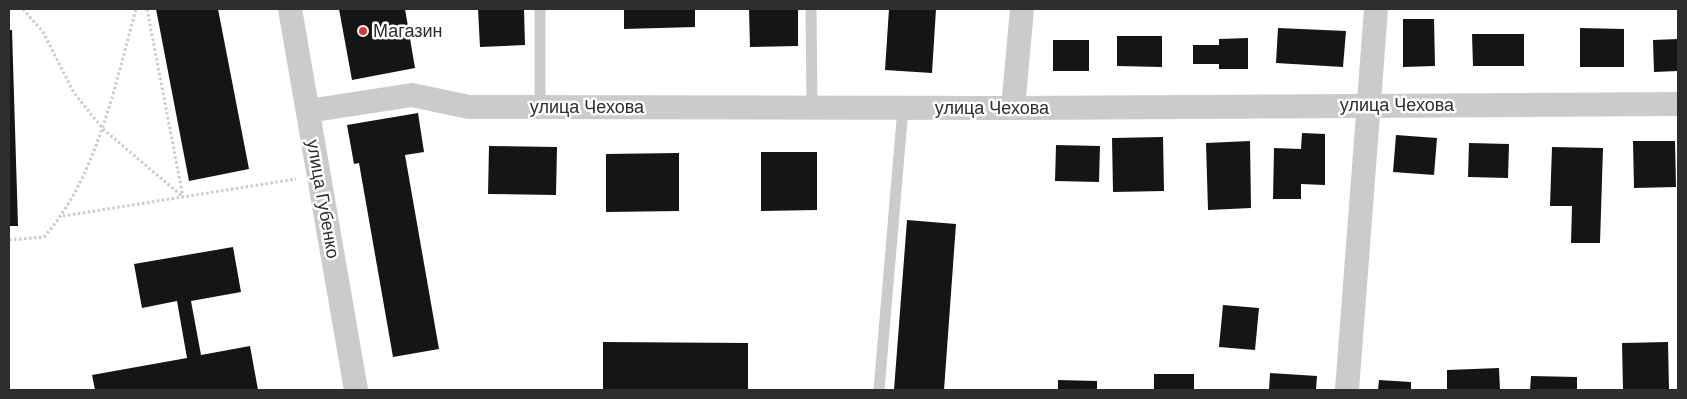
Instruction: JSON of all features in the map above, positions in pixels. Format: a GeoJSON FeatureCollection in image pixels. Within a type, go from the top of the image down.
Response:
{"type":"FeatureCollection","features":[{"type":"Feature","properties":{"kind":"street","name":"улица Губенко"},"geometry":{"type":"LineString","coordinates":[[290,9],[356,390]]}},
{"type":"Feature","properties":{"kind":"street"},"geometry":{"type":"LineString","coordinates":[[1013,108],[1022,9]]}},
{"type":"Feature","properties":{"kind":"street"},"geometry":{"type":"LineString","coordinates":[[1347,390],[1376,9]]}},
{"type":"Feature","properties":{"kind":"street","name":"улица Чехова"},"geometry":{"type":"LineString","coordinates":[[308,111],[412,95],[469,107],[1013,108],[1678,104]]}},
{"type":"Feature","properties":{"kind":"lane"},"geometry":{"type":"LineString","coordinates":[[540,9],[540,107]]}},
{"type":"Feature","properties":{"kind":"lane"},"geometry":{"type":"LineString","coordinates":[[811,9],[812,107]]}},
{"type":"Feature","properties":{"kind":"lane"},"geometry":{"type":"LineString","coordinates":[[879,390],[903,108]]}},
{"type":"Feature","properties":{"kind":"path"},"geometry":{"type":"LineString","coordinates":[[23,9],[43,32],[74,93],[103,129],[183,197]]}},
{"type":"Feature","properties":{"kind":"path"},"geometry":{"type":"LineString","coordinates":[[9,240],[44,237],[62,216],[103,129],[136,9]]}},
{"type":"Feature","properties":{"kind":"path"},"geometry":{"type":"LineString","coordinates":[[147,9],[183,197]]}},
{"type":"Feature","properties":{"kind":"path"},"geometry":{"type":"LineString","coordinates":[[62,216],[305,177]]}},
{"type":"Feature","properties":{"kind":"building"},"geometry":{"type":"Polygon","coordinates":[[[156,9],[218,9],[249,169],[189,181],[156,9]]]}},
{"type":"Feature","properties":{"kind":"building"},"geometry":{"type":"Polygon","coordinates":[[[339,9],[405,9],[415,68],[352,80],[339,9]]]}},
{"type":"Feature","properties":{"kind":"building"},"geometry":{"type":"Polygon","coordinates":[[[478,9],[524,9],[525,45],[480,47],[478,9]]]}},
{"type":"Feature","properties":{"kind":"building"},"geometry":{"type":"Polygon","coordinates":[[[624,9],[695,9],[695,27],[624,29],[624,9]]]}},
{"type":"Feature","properties":{"kind":"building"},"geometry":{"type":"Polygon","coordinates":[[[749,9],[798,9],[798,46],[750,47],[749,9]]]}},
{"type":"Feature","properties":{"kind":"building"},"geometry":{"type":"Polygon","coordinates":[[[889,9],[936,9],[932,73],[885,70],[889,9]]]}},
{"type":"Feature","properties":{"kind":"building"},"geometry":{"type":"Polygon","coordinates":[[[1403,19],[1434,19],[1435,66],[1403,67],[1403,19]]]}},
{"type":"Feature","properties":{"kind":"building"},"geometry":{"type":"Polygon","coordinates":[[[1278,28],[1346,31],[1343,67],[1276,63],[1278,28]]]}},
{"type":"Feature","properties":{"kind":"building"},"geometry":{"type":"Polygon","coordinates":[[[1580,28],[1624,29],[1624,67],[1580,67],[1580,28]]]}},
{"type":"Feature","properties":{"kind":"building"},"geometry":{"type":"Polygon","coordinates":[[[9,30],[12,30],[18,226],[9,226],[9,30]]]}},
{"type":"Feature","properties":{"kind":"building"},"geometry":{"type":"Polygon","coordinates":[[[1472,34],[1524,34],[1524,66],[1473,66],[1472,34]]]}},
{"type":"Feature","properties":{"kind":"building"},"geometry":{"type":"Polygon","coordinates":[[[1117,36],[1162,36],[1162,67],[1117,66],[1117,36]]]}},
{"type":"Feature","properties":{"kind":"building"},"geometry":{"type":"Polygon","coordinates":[[[1248,38],[1248,69],[1219,69],[1219,64],[1193,64],[1193,45],[1219,45],[1219,39],[1248,38]]]}},
{"type":"Feature","properties":{"kind":"building"},"geometry":{"type":"Polygon","coordinates":[[[1678,39],[1678,71],[1654,72],[1653,40],[1678,39]]]}},
{"type":"Feature","properties":{"kind":"building"},"geometry":{"type":"Polygon","coordinates":[[[1053,40],[1089,40],[1089,71],[1053,71],[1053,40]]]}},
{"type":"Feature","properties":{"kind":"building"},"geometry":{"type":"Polygon","coordinates":[[[418,113],[424,152],[405,155],[439,349],[393,357],[359,163],[354,164],[347,125],[418,113]]]}},
{"type":"Feature","properties":{"kind":"building"},"geometry":{"type":"Polygon","coordinates":[[[1302,133],[1325,134],[1325,185],[1301,184],[1301,199],[1273,199],[1274,148],[1301,149],[1302,133]]]}},
{"type":"Feature","properties":{"kind":"building"},"geometry":{"type":"Polygon","coordinates":[[[1396,135],[1437,138],[1434,175],[1393,172],[1396,135]]]}},
{"type":"Feature","properties":{"kind":"building"},"geometry":{"type":"Polygon","coordinates":[[[1163,137],[1164,191],[1113,192],[1112,138],[1163,137]]]}},
{"type":"Feature","properties":{"kind":"building"},"geometry":{"type":"Polygon","coordinates":[[[1250,141],[1251,208],[1208,210],[1206,143],[1250,141]]]}},
{"type":"Feature","properties":{"kind":"building"},"geometry":{"type":"Polygon","coordinates":[[[1633,141],[1675,141],[1676,187],[1634,188],[1633,141]]]}},
{"type":"Feature","properties":{"kind":"building"},"geometry":{"type":"Polygon","coordinates":[[[1469,143],[1509,144],[1508,178],[1468,177],[1469,143]]]}},
{"type":"Feature","properties":{"kind":"building"},"geometry":{"type":"Polygon","coordinates":[[[1056,145],[1100,146],[1099,182],[1055,181],[1056,145]]]}},
{"type":"Feature","properties":{"kind":"building"},"geometry":{"type":"Polygon","coordinates":[[[489,146],[557,147],[556,195],[488,194],[489,146]]]}},
{"type":"Feature","properties":{"kind":"building"},"geometry":{"type":"Polygon","coordinates":[[[1552,147],[1603,148],[1600,243],[1571,243],[1572,206],[1550,206],[1552,147]]]}},
{"type":"Feature","properties":{"kind":"building"},"geometry":{"type":"Polygon","coordinates":[[[761,152],[817,152],[817,210],[761,211],[761,152]]]}},
{"type":"Feature","properties":{"kind":"building"},"geometry":{"type":"Polygon","coordinates":[[[679,153],[679,211],[606,212],[606,154],[679,153]]]}},
{"type":"Feature","properties":{"kind":"building"},"geometry":{"type":"Polygon","coordinates":[[[907,220],[956,224],[944,390],[894,390],[907,220]]]}},
{"type":"Feature","properties":{"kind":"building"},"geometry":{"type":"Polygon","coordinates":[[[233,247],[241,292],[191,301],[201,355],[250,346],[258,390],[95,390],[92,375],[187,358],[177,301],[142,308],[134,264],[233,247]]]}},
{"type":"Feature","properties":{"kind":"building"},"geometry":{"type":"Polygon","coordinates":[[[1223,305],[1259,308],[1255,350],[1219,347],[1223,305]]]}},
{"type":"Feature","properties":{"kind":"building"},"geometry":{"type":"Polygon","coordinates":[[[603,342],[748,343],[748,390],[603,390],[603,342]]]}},
{"type":"Feature","properties":{"kind":"building"},"geometry":{"type":"Polygon","coordinates":[[[1668,342],[1669,390],[1623,390],[1622,343],[1668,342]]]}},
{"type":"Feature","properties":{"kind":"building"},"geometry":{"type":"Polygon","coordinates":[[[1499,368],[1500,390],[1447,390],[1447,370],[1499,368]]]}},
{"type":"Feature","properties":{"kind":"building"},"geometry":{"type":"Polygon","coordinates":[[[1270,373],[1317,376],[1316,390],[1269,390],[1270,373]]]}},
{"type":"Feature","properties":{"kind":"building"},"geometry":{"type":"Polygon","coordinates":[[[1154,374],[1194,374],[1194,390],[1154,390],[1154,374]]]}},
{"type":"Feature","properties":{"kind":"building"},"geometry":{"type":"Polygon","coordinates":[[[1531,376],[1577,377],[1577,390],[1530,390],[1531,376]]]}},
{"type":"Feature","properties":{"kind":"building"},"geometry":{"type":"Polygon","coordinates":[[[1058,380],[1097,381],[1097,390],[1058,390],[1058,380]]]}},
{"type":"Feature","properties":{"kind":"building"},"geometry":{"type":"Polygon","coordinates":[[[1379,380],[1411,382],[1411,390],[1378,390],[1379,380]]]}},
{"type":"Feature","properties":{"kind":"place","name":"Магазин"},"geometry":{"type":"Point","coordinates":[363,31]}}]}
